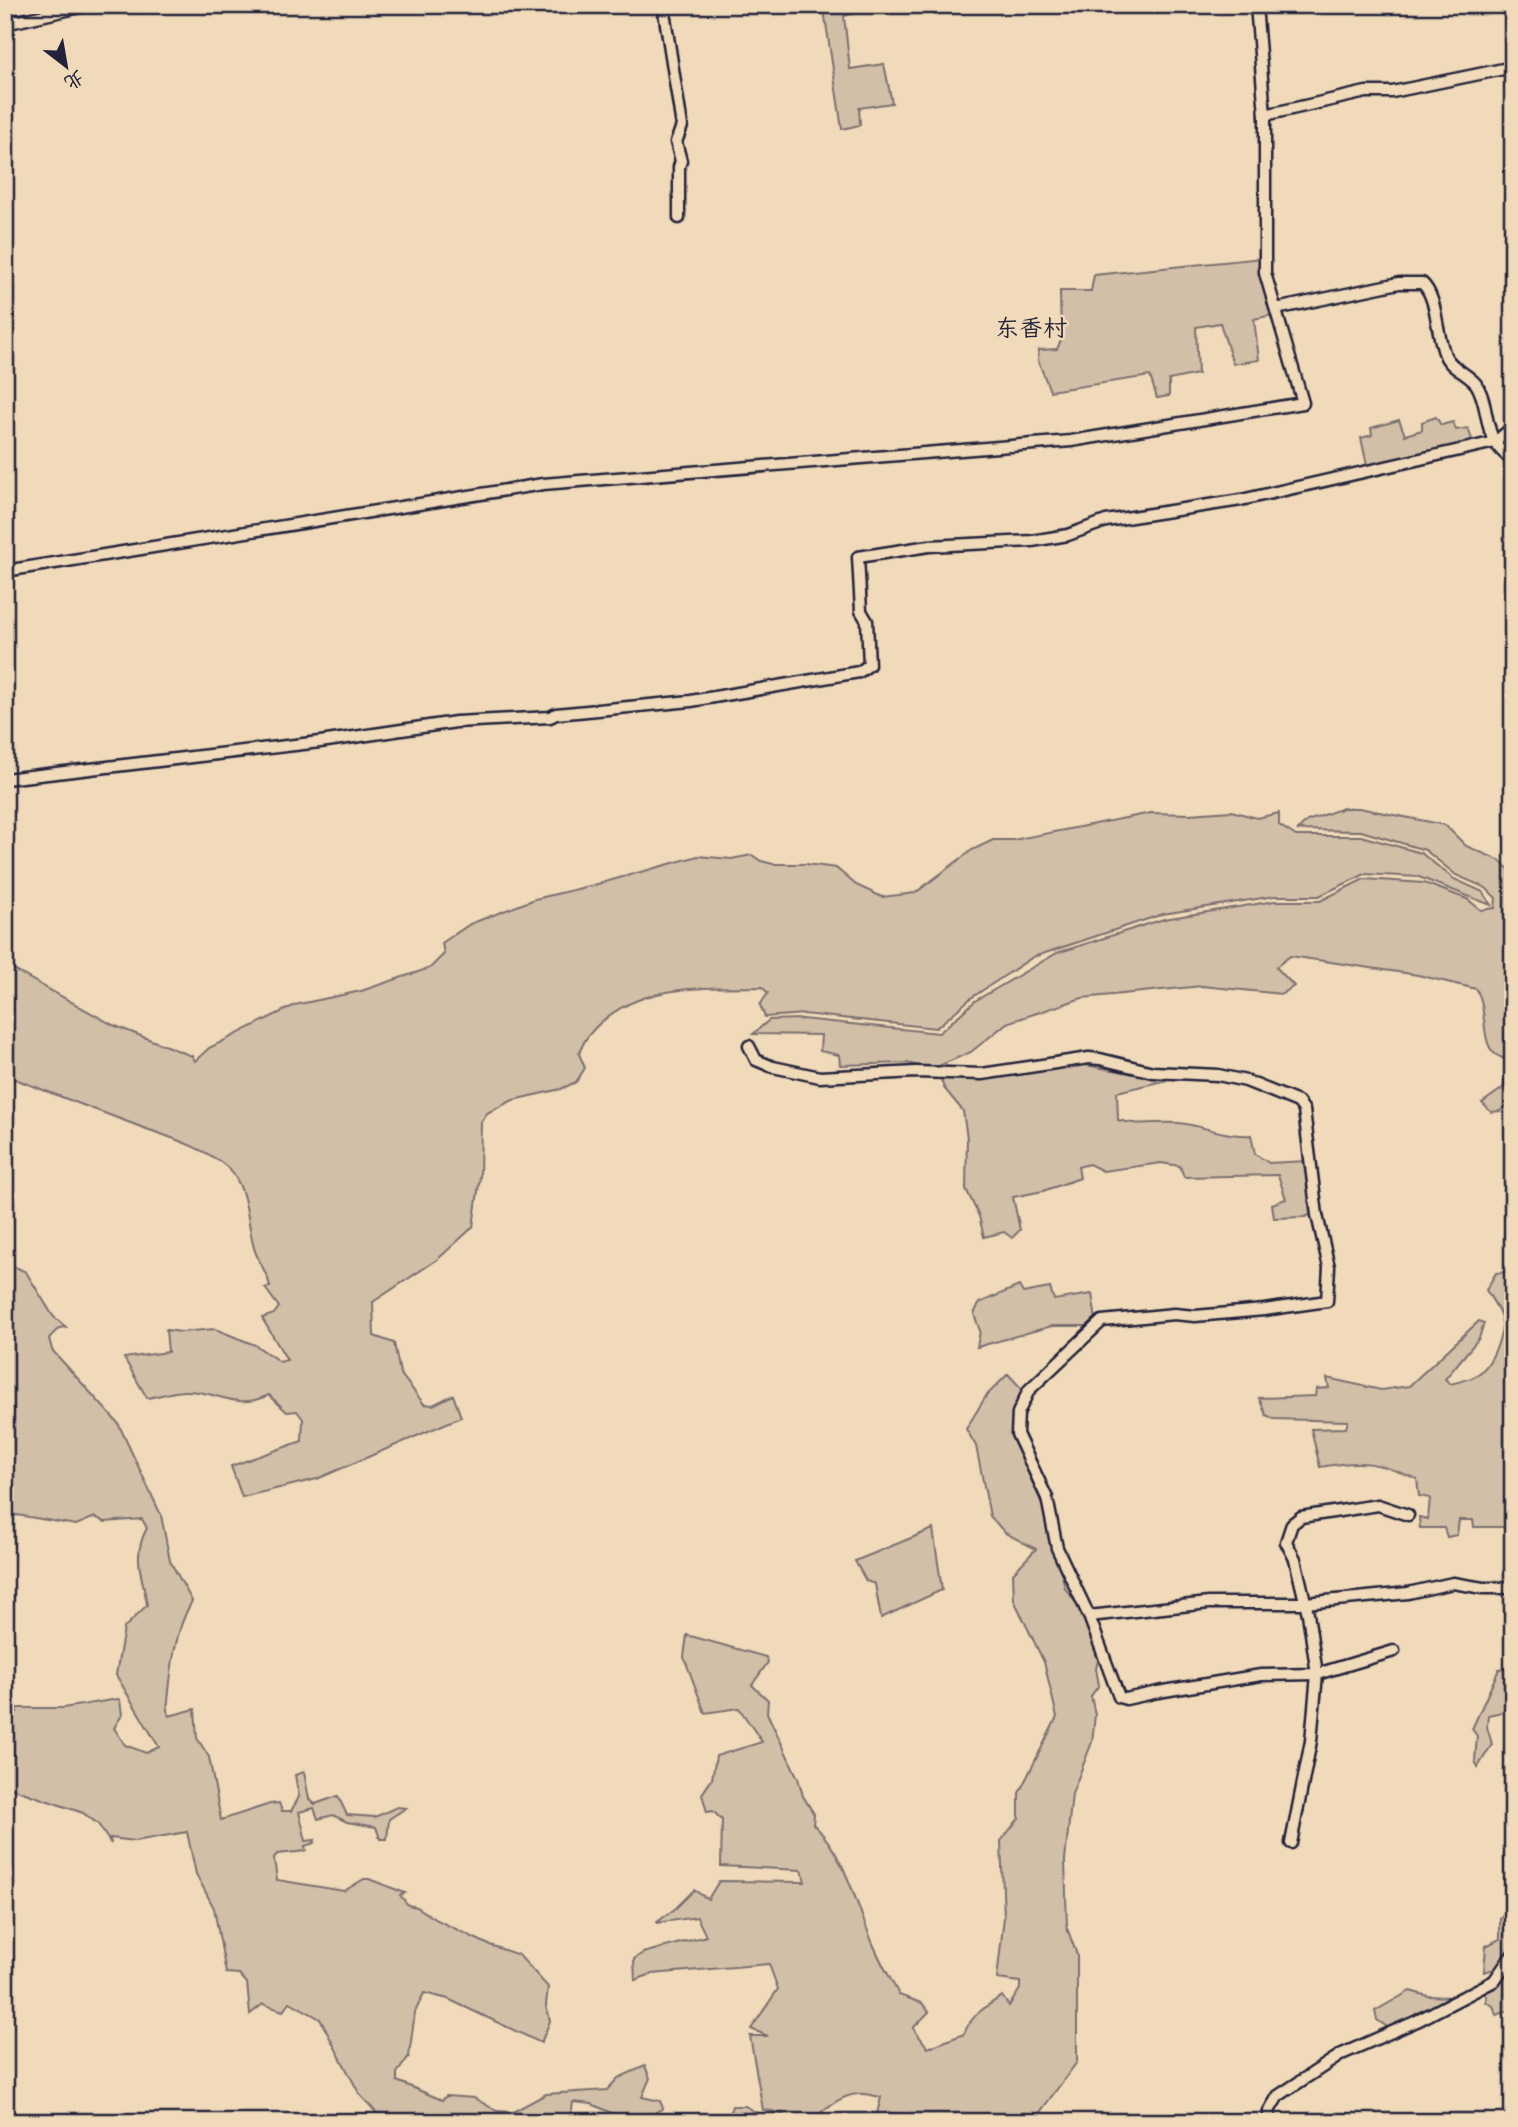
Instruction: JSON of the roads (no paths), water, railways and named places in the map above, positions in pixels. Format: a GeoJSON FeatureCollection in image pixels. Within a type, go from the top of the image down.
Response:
{"type":"FeatureCollection","features":[{"type":"Feature","properties":{"kind":"street"},"geometry":{"type":"LineString","coordinates":[[5,24],[89,5]]}},
{"type":"Feature","properties":{"kind":"street"},"geometry":{"type":"LineString","coordinates":[[663,5],[682,126],[677,142],[681,161],[679,218]]}},
{"type":"Feature","properties":{"kind":"street"},"geometry":{"type":"LineString","coordinates":[[5,571],[543,484],[1071,441],[1303,403],[1265,273],[1265,115],[1256,5]]}},
{"type":"Feature","properties":{"kind":"street"},"geometry":{"type":"LineString","coordinates":[[1265,115],[1366,92],[1392,92],[1513,67]]}},
{"type":"Feature","properties":{"kind":"street"},"geometry":{"type":"LineString","coordinates":[[1276,309],[1399,283],[1422,283],[1432,301],[1445,357],[1478,387],[1495,442],[1513,461]]}},
{"type":"Feature","properties":{"kind":"street"},"geometry":{"type":"LineString","coordinates":[[5,779],[320,742],[456,722],[550,717],[608,708],[691,701],[859,672],[869,665],[867,621],[861,611],[859,557],[929,546],[1032,541],[1068,535],[1106,521],[1241,500],[1495,442],[1513,428]]}},
{"type":"Feature","properties":{"kind":"street"},"geometry":{"type":"LineString","coordinates":[[749,1046],[756,1060],[773,1067],[820,1077],[916,1072],[982,1074],[1089,1058],[1153,1073],[1218,1075],[1246,1081],[1298,1102],[1304,1110],[1317,1215],[1329,1267],[1327,1301],[1195,1316],[1174,1314],[1102,1321],[1029,1390],[1018,1413],[1017,1434],[1046,1498],[1057,1548],[1089,1616],[1119,1697],[1126,1699],[1261,1675],[1317,1674],[1394,1651]]}},
{"type":"Feature","properties":{"kind":"street"},"geometry":{"type":"LineString","coordinates":[[1292,1843],[1311,1741],[1317,1674],[1295,1559],[1286,1542],[1292,1524],[1301,1517],[1378,1505],[1408,1515]]}},
{"type":"Feature","properties":{"kind":"street"},"geometry":{"type":"LineString","coordinates":[[1089,1616],[1209,1603],[1305,1603],[1408,1593],[1452,1583],[1483,1588],[1513,1588]]}},
{"type":"Feature","properties":{"kind":"street"},"geometry":{"type":"LineString","coordinates":[[1269,2122],[1269,2111],[1278,2096],[1342,2054],[1417,2021],[1494,1981],[1513,1954]]}},
{"type":"Feature","properties":{"kind":"district","name":"东香村"},"geometry":{"type":"Point","coordinates":[1031,328]}}]}
